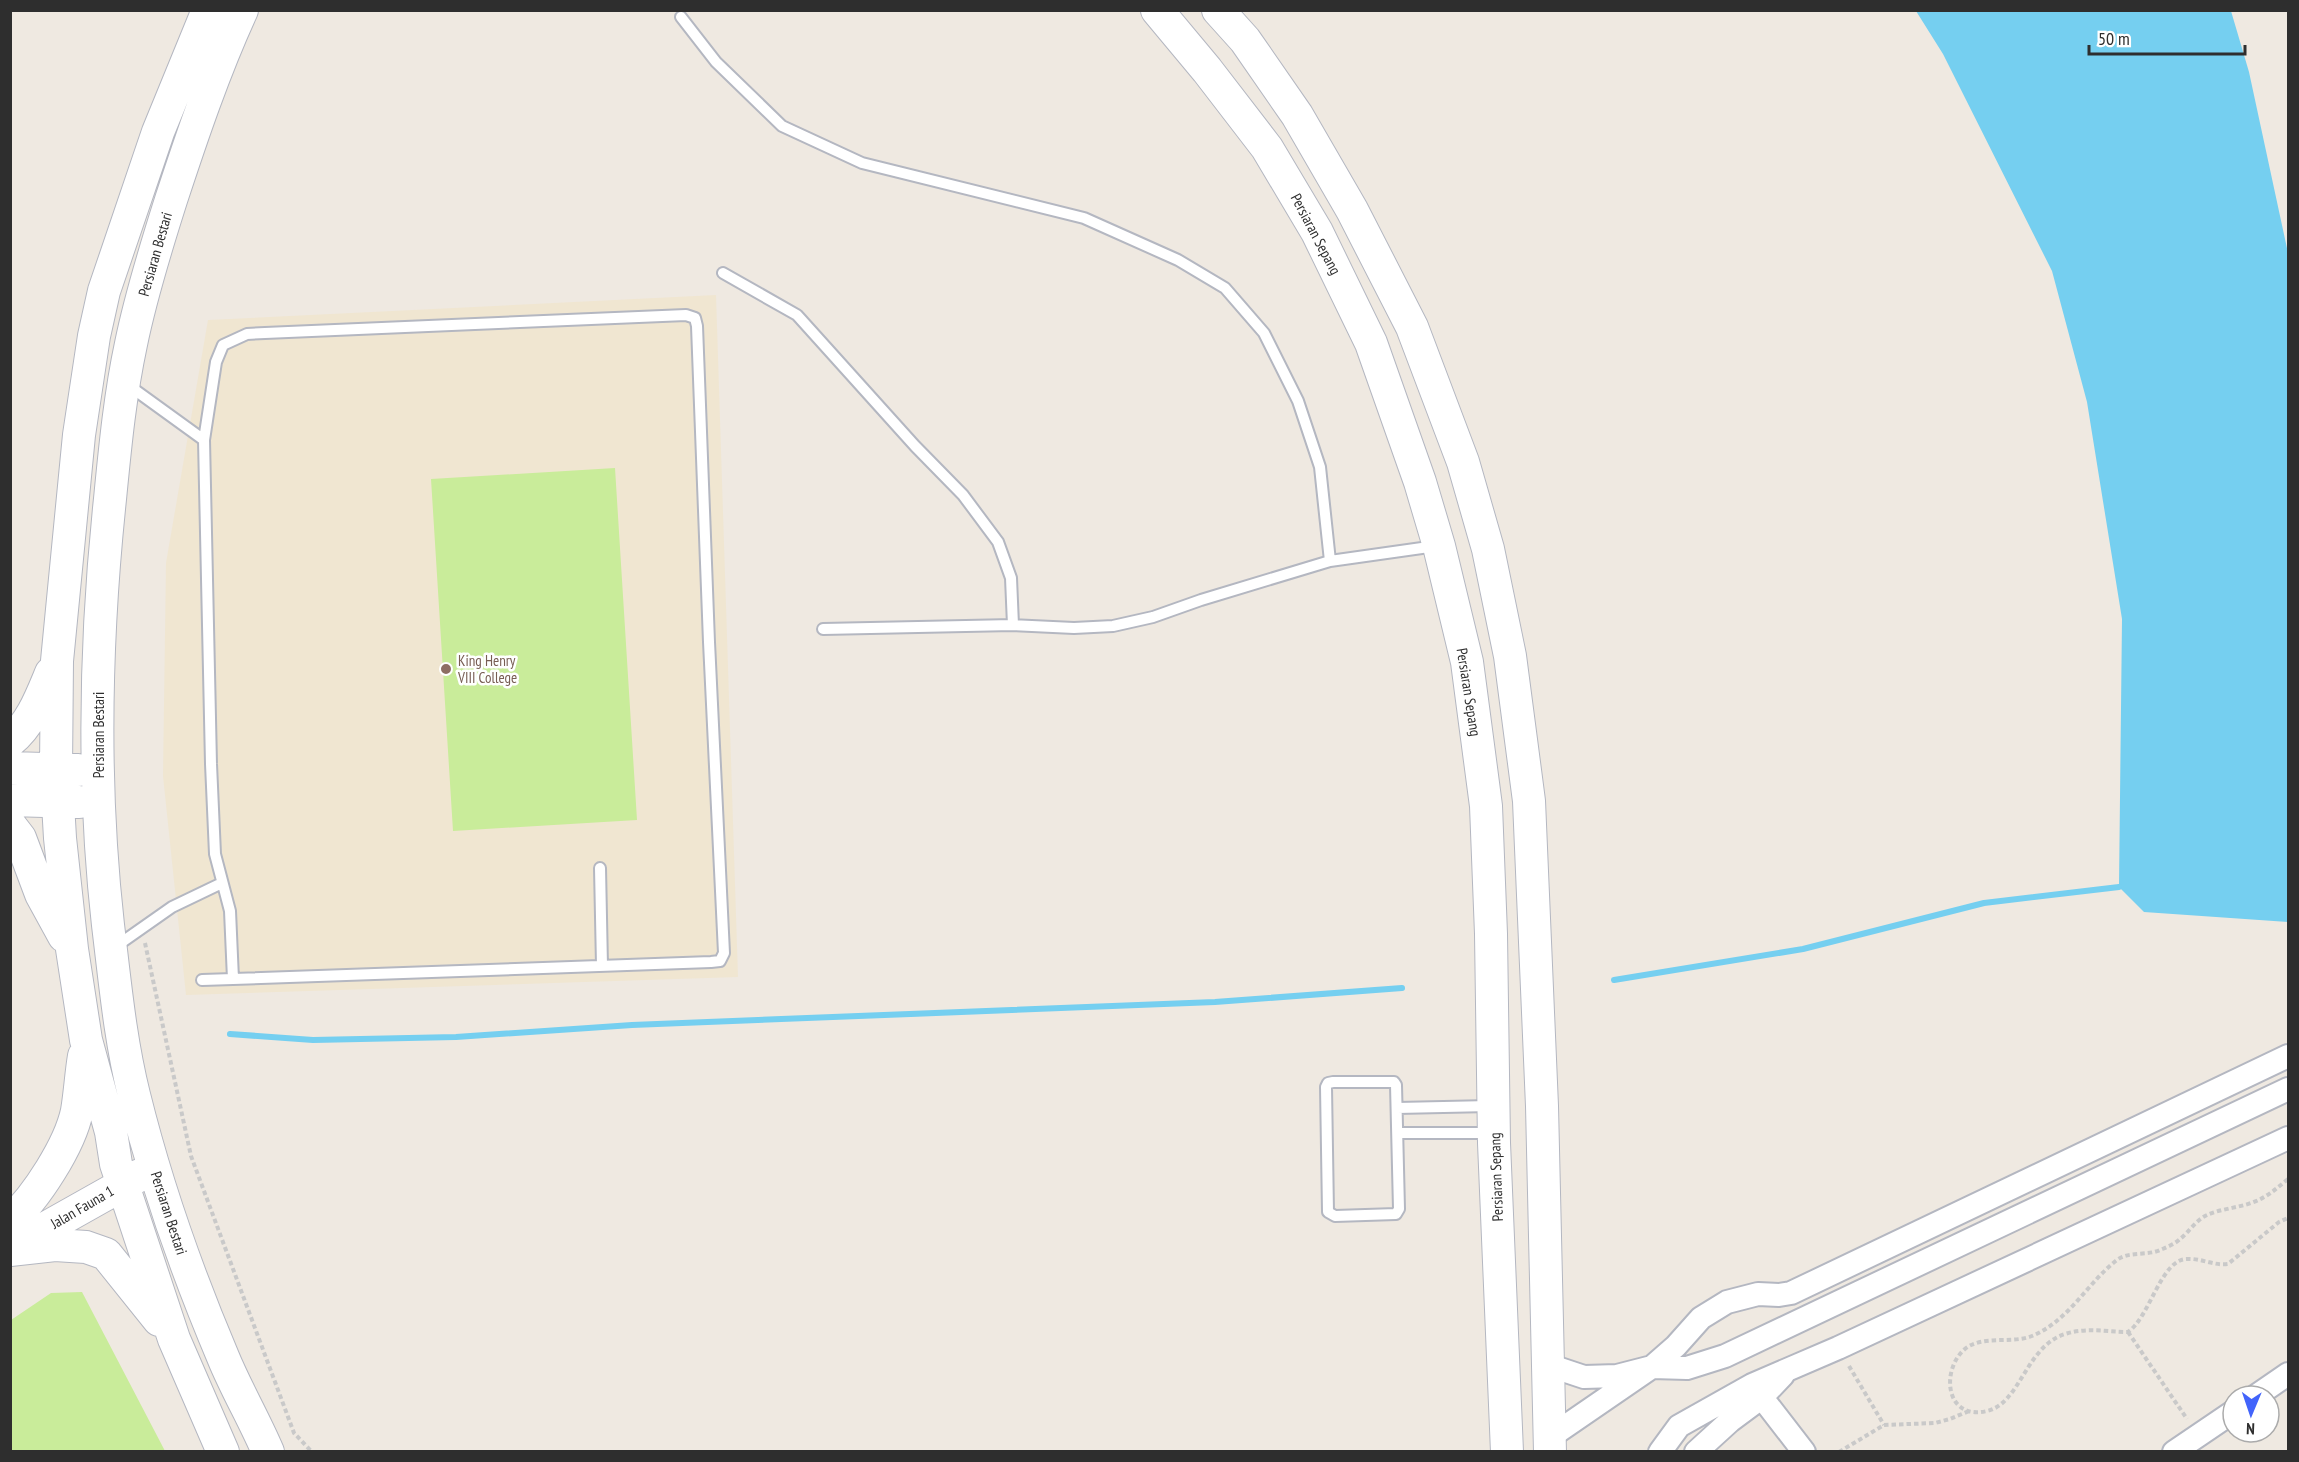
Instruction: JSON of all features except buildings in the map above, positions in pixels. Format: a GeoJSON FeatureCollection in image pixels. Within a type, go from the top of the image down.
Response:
{"type":"FeatureCollection","features":[{"type":"Feature","properties":{"kind":"street"},"geometry":{"type":"LineString","coordinates":[[208,10],[158,132],[104,291],[93,336],[78,447],[57,661],[56,770],[72,949],[86,1040],[111,1132],[119,1174],[174,1339],[223,1452]]}},
{"type":"Feature","properties":{"kind":"street","name":"Persiaran Bestari"},"geometry":{"type":"LineString","coordinates":[[242,10],[190,139],[153,256],[130,345],[116,440],[105,545],[98,659],[97,770],[111,950],[126,1057],[134,1096],[152,1159],[197,1294],[224,1360],[267,1452]]}},
{"type":"Feature","properties":{"kind":"street","name":"Persiaran Sepang"},"geometry":{"type":"LineString","coordinates":[[1157,10],[1267,148],[1317,232],[1371,343],[1420,482],[1439,546],[1467,662],[1486,806],[1494,1120],[1507,1443]]}},
{"type":"Feature","properties":{"kind":"street"},"geometry":{"type":"LineString","coordinates":[[1218,10],[1245,40],[1297,115],[1352,210],[1412,327],[1470,484],[1488,549],[1510,656],[1529,801],[1542,1106],[1550,1444]]}},
{"type":"Feature","properties":{"kind":"street"},"geometry":{"type":"LineString","coordinates":[[10,741],[19,734],[35,710],[57,661]]}},
{"type":"Feature","properties":{"kind":"street"},"geometry":{"type":"LineString","coordinates":[[10,768],[97,770]]}},
{"type":"Feature","properties":{"kind":"street"},"geometry":{"type":"LineString","coordinates":[[10,800],[98,802]]}},
{"type":"Feature","properties":{"kind":"street"},"geometry":{"type":"LineString","coordinates":[[10,825],[20,838],[41,894],[72,949]]}},
{"type":"Feature","properties":{"kind":"street"},"geometry":{"type":"LineString","coordinates":[[10,1222],[45,1178],[70,1134],[77,1111],[86,1040]]}},
{"type":"Feature","properties":{"kind":"street"},"geometry":{"type":"LineString","coordinates":[[1550,1444],[1652,1367],[1676,1346],[1701,1318],[1727,1302],[1758,1294],[1791,1293],[2289,1056]]}},
{"type":"Feature","properties":{"kind":"street"},"geometry":{"type":"LineString","coordinates":[[1548,1365],[1584,1377],[1617,1376],[1652,1367],[1688,1368],[1725,1356],[2289,1089]]}},
{"type":"Feature","properties":{"kind":"street"},"geometry":{"type":"LineString","coordinates":[[1507,1443],[1515,1266],[1513,1119],[1516,1109],[1524,1105],[1542,1106]]}},
{"type":"Feature","properties":{"kind":"street"},"geometry":{"type":"LineString","coordinates":[[1660,1452],[1679,1426],[1757,1392],[1789,1370],[2289,1138]]}},
{"type":"Feature","properties":{"kind":"street","name":"Jalan Fauna 1"},"geometry":{"type":"LineString","coordinates":[[10,1222],[152,1159]]}},
{"type":"Feature","properties":{"kind":"street","name":"Jalan Fauna 1"},"geometry":{"type":"LineString","coordinates":[[13,1253],[119,1174]]}},
{"type":"Feature","properties":{"kind":"street"},"geometry":{"type":"LineString","coordinates":[[13,1253],[54,1245],[86,1247],[106,1254],[174,1339]]}},
{"type":"Feature","properties":{"kind":"street"},"geometry":{"type":"LineString","coordinates":[[2274,1384],[2289,1374]]}},
{"type":"Feature","properties":{"kind":"street"},"geometry":{"type":"LineString","coordinates":[[1696,1452],[1757,1392]]}},
{"type":"Feature","properties":{"kind":"street"},"geometry":{"type":"LineString","coordinates":[[1757,1392],[1804,1452]]}},
{"type":"Feature","properties":{"kind":"street"},"geometry":{"type":"LineString","coordinates":[[2174,1452],[2221,1420]]}},
{"type":"Feature","properties":{"kind":"lane"},"geometry":{"type":"LineString","coordinates":[[681,16],[716,62],[782,126],[862,163],[1084,218],[1178,260],[1225,288],[1264,333],[1298,400],[1320,467],[1330,561]]}},
{"type":"Feature","properties":{"kind":"lane"},"geometry":{"type":"LineString","coordinates":[[723,273],[798,315],[915,446],[963,495],[998,542],[1011,578],[1012,625]]}},
{"type":"Feature","properties":{"kind":"lane"},"geometry":{"type":"LineString","coordinates":[[202,980],[233,979],[602,966],[720,961],[724,953],[695,318],[686,315],[247,334],[223,345],[216,362],[204,440],[211,775],[215,854],[230,911],[233,979]]}},
{"type":"Feature","properties":{"kind":"lane"},"geometry":{"type":"LineString","coordinates":[[125,383],[204,440]]}},
{"type":"Feature","properties":{"kind":"lane"},"geometry":{"type":"LineString","coordinates":[[823,629],[1012,625],[1074,628],[1113,626],[1154,617],[1201,600],[1330,561],[1439,546]]}},
{"type":"Feature","properties":{"kind":"lane"},"geometry":{"type":"LineString","coordinates":[[600,868],[602,966]]}},
{"type":"Feature","properties":{"kind":"lane"},"geometry":{"type":"LineString","coordinates":[[111,950],[172,907],[222,884]]}},
{"type":"Feature","properties":{"kind":"lane"},"geometry":{"type":"LineString","coordinates":[[1394,1082],[1397,1108],[1399,1209],[1396,1214],[1330,1215],[1328,1212],[1326,1087],[1328,1083],[1394,1082]]}},
{"type":"Feature","properties":{"kind":"lane"},"geometry":{"type":"LineString","coordinates":[[1397,1108],[1494,1120]]}},
{"type":"Feature","properties":{"kind":"lane"},"geometry":{"type":"LineString","coordinates":[[1398,1133],[1494,1120]]}},
{"type":"Feature","properties":{"kind":"path"},"geometry":{"type":"LineString","coordinates":[[141,929],[191,1156],[294,1432],[312,1452]]}},
{"type":"Feature","properties":{"kind":"path"},"geometry":{"type":"LineString","coordinates":[[2289,1179],[2271,1194],[2252,1203],[2205,1215],[2180,1240],[2158,1251],[2118,1259],[2058,1319],[2032,1336],[1970,1345],[1958,1355],[1949,1380],[1951,1395],[1956,1404],[1970,1410],[1986,1412],[1998,1407],[2009,1396],[2035,1356],[2050,1340],[2066,1333],[2095,1328],[2128,1332],[2137,1326],[2166,1273],[2175,1263],[2186,1258],[2218,1265],[2228,1264],[2279,1222],[2289,1218]]}},
{"type":"Feature","properties":{"kind":"path"},"geometry":{"type":"LineString","coordinates":[[2128,1332],[2198,1436]]}},
{"type":"Feature","properties":{"kind":"path"},"geometry":{"type":"LineString","coordinates":[[1838,1348],[1884,1425]]}},
{"type":"Feature","properties":{"kind":"path"},"geometry":{"type":"LineString","coordinates":[[1839,1452],[1884,1425],[1935,1423],[1970,1410]]}},
{"type":"Feature","properties":{"kind":"shaded area","name":"King Henry VIII College"},"geometry":{"type":"Polygon","coordinates":[[[716,295],[738,977],[186,995],[163,776],[166,563],[208,320],[716,295]]]}},
{"type":"Feature","properties":{"kind":"green space"},"geometry":{"type":"Polygon","coordinates":[[[615,468],[637,820],[453,831],[431,479],[615,468]]]}},
{"type":"Feature","properties":{"kind":"green space"},"geometry":{"type":"Polygon","coordinates":[[[82,1292],[165,1451],[11,1451],[11,1320],[51,1293],[82,1292]]]}},
{"type":"Feature","properties":{"kind":"water"},"geometry":{"type":"Polygon","coordinates":[[[1916,11],[2231,11],[2249,72],[2288,253],[2288,922],[2144,912],[2119,887],[2122,619],[2087,402],[2052,271],[1943,54],[1916,11]]]}},
{"type":"Feature","properties":{"kind":"waterway"},"geometry":{"type":"LineString","coordinates":[[1614,980],[1803,949],[1984,903],[2119,887]]}},
{"type":"Feature","properties":{"kind":"waterway"},"geometry":{"type":"LineString","coordinates":[[230,1034],[313,1040],[456,1037],[632,1025],[1215,1002],[1402,988]]}},
{"type":"Feature","properties":{"kind":"place","name":"King Henry VIII College"},"geometry":{"type":"Point","coordinates":[446,669]}}]}
